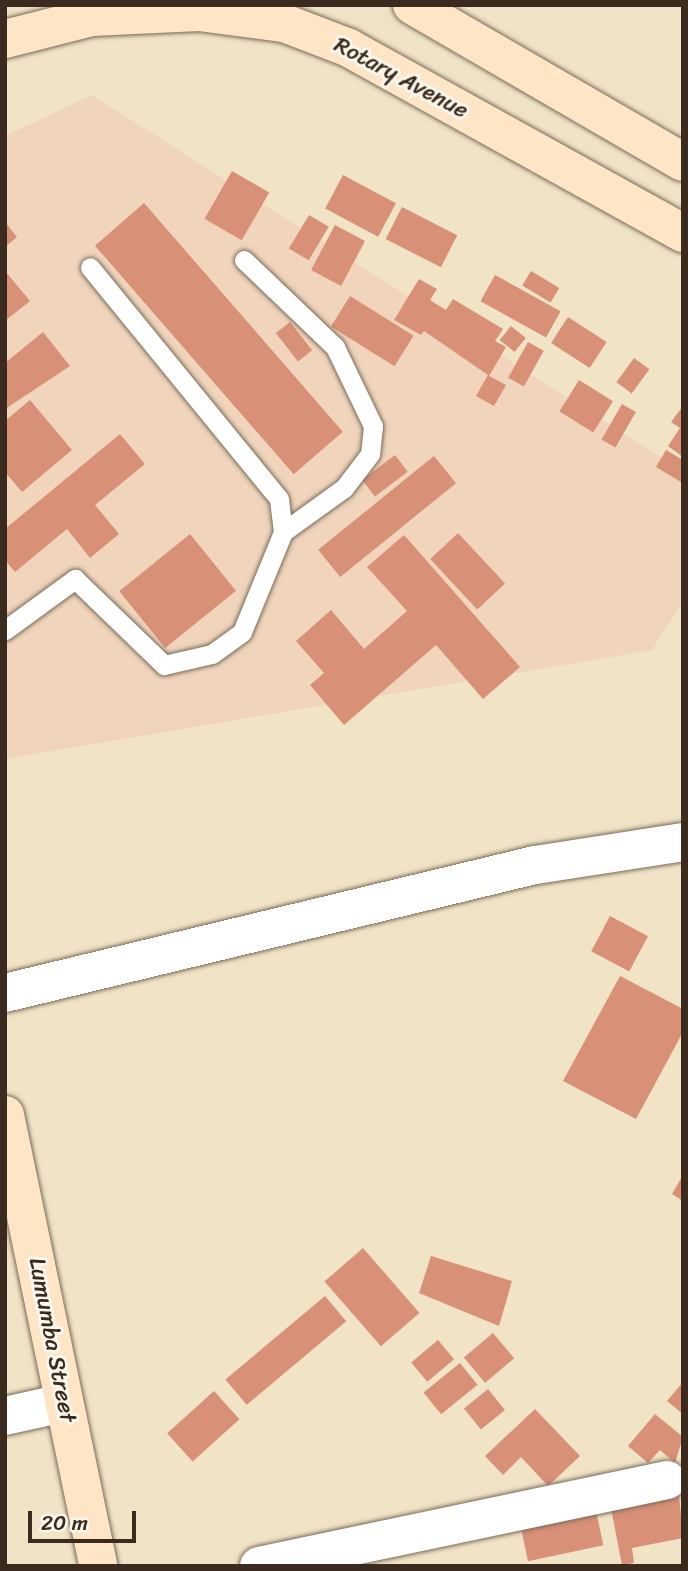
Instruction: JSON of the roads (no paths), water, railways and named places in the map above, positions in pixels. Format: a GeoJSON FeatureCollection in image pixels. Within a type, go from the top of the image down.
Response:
{"type":"FeatureCollection","features":[{"type":"Feature","properties":{"kind":"main road"},"geometry":{"type":"LineString","coordinates":[[412,5],[683,162]]}},
{"type":"Feature","properties":{"kind":"main road","name":"Rotary Avenue"},"geometry":{"type":"LineString","coordinates":[[5,39],[99,11],[199,12],[284,23],[349,48],[683,233]]}},
{"type":"Feature","properties":{"kind":"main road","name":"Lumumba Street"},"geometry":{"type":"LineString","coordinates":[[5,1115],[98,1566]]}},
{"type":"Feature","properties":{"kind":"street"},"geometry":{"type":"LineString","coordinates":[[5,993],[535,865],[683,842]]}},
{"type":"Feature","properties":{"kind":"street"},"geometry":{"type":"LineString","coordinates":[[5,1416],[63,1403]]}},
{"type":"Feature","properties":{"kind":"street"},"geometry":{"type":"LineString","coordinates":[[259,1566],[667,1480]]}},
{"type":"Feature","properties":{"kind":"lane"},"geometry":{"type":"LineString","coordinates":[[244,260],[335,347],[373,426],[370,454],[344,488],[283,532]]}},
{"type":"Feature","properties":{"kind":"lane"},"geometry":{"type":"LineString","coordinates":[[5,629],[75,579],[164,665],[212,654],[242,632],[283,532],[279,499],[90,267]]}}]}
